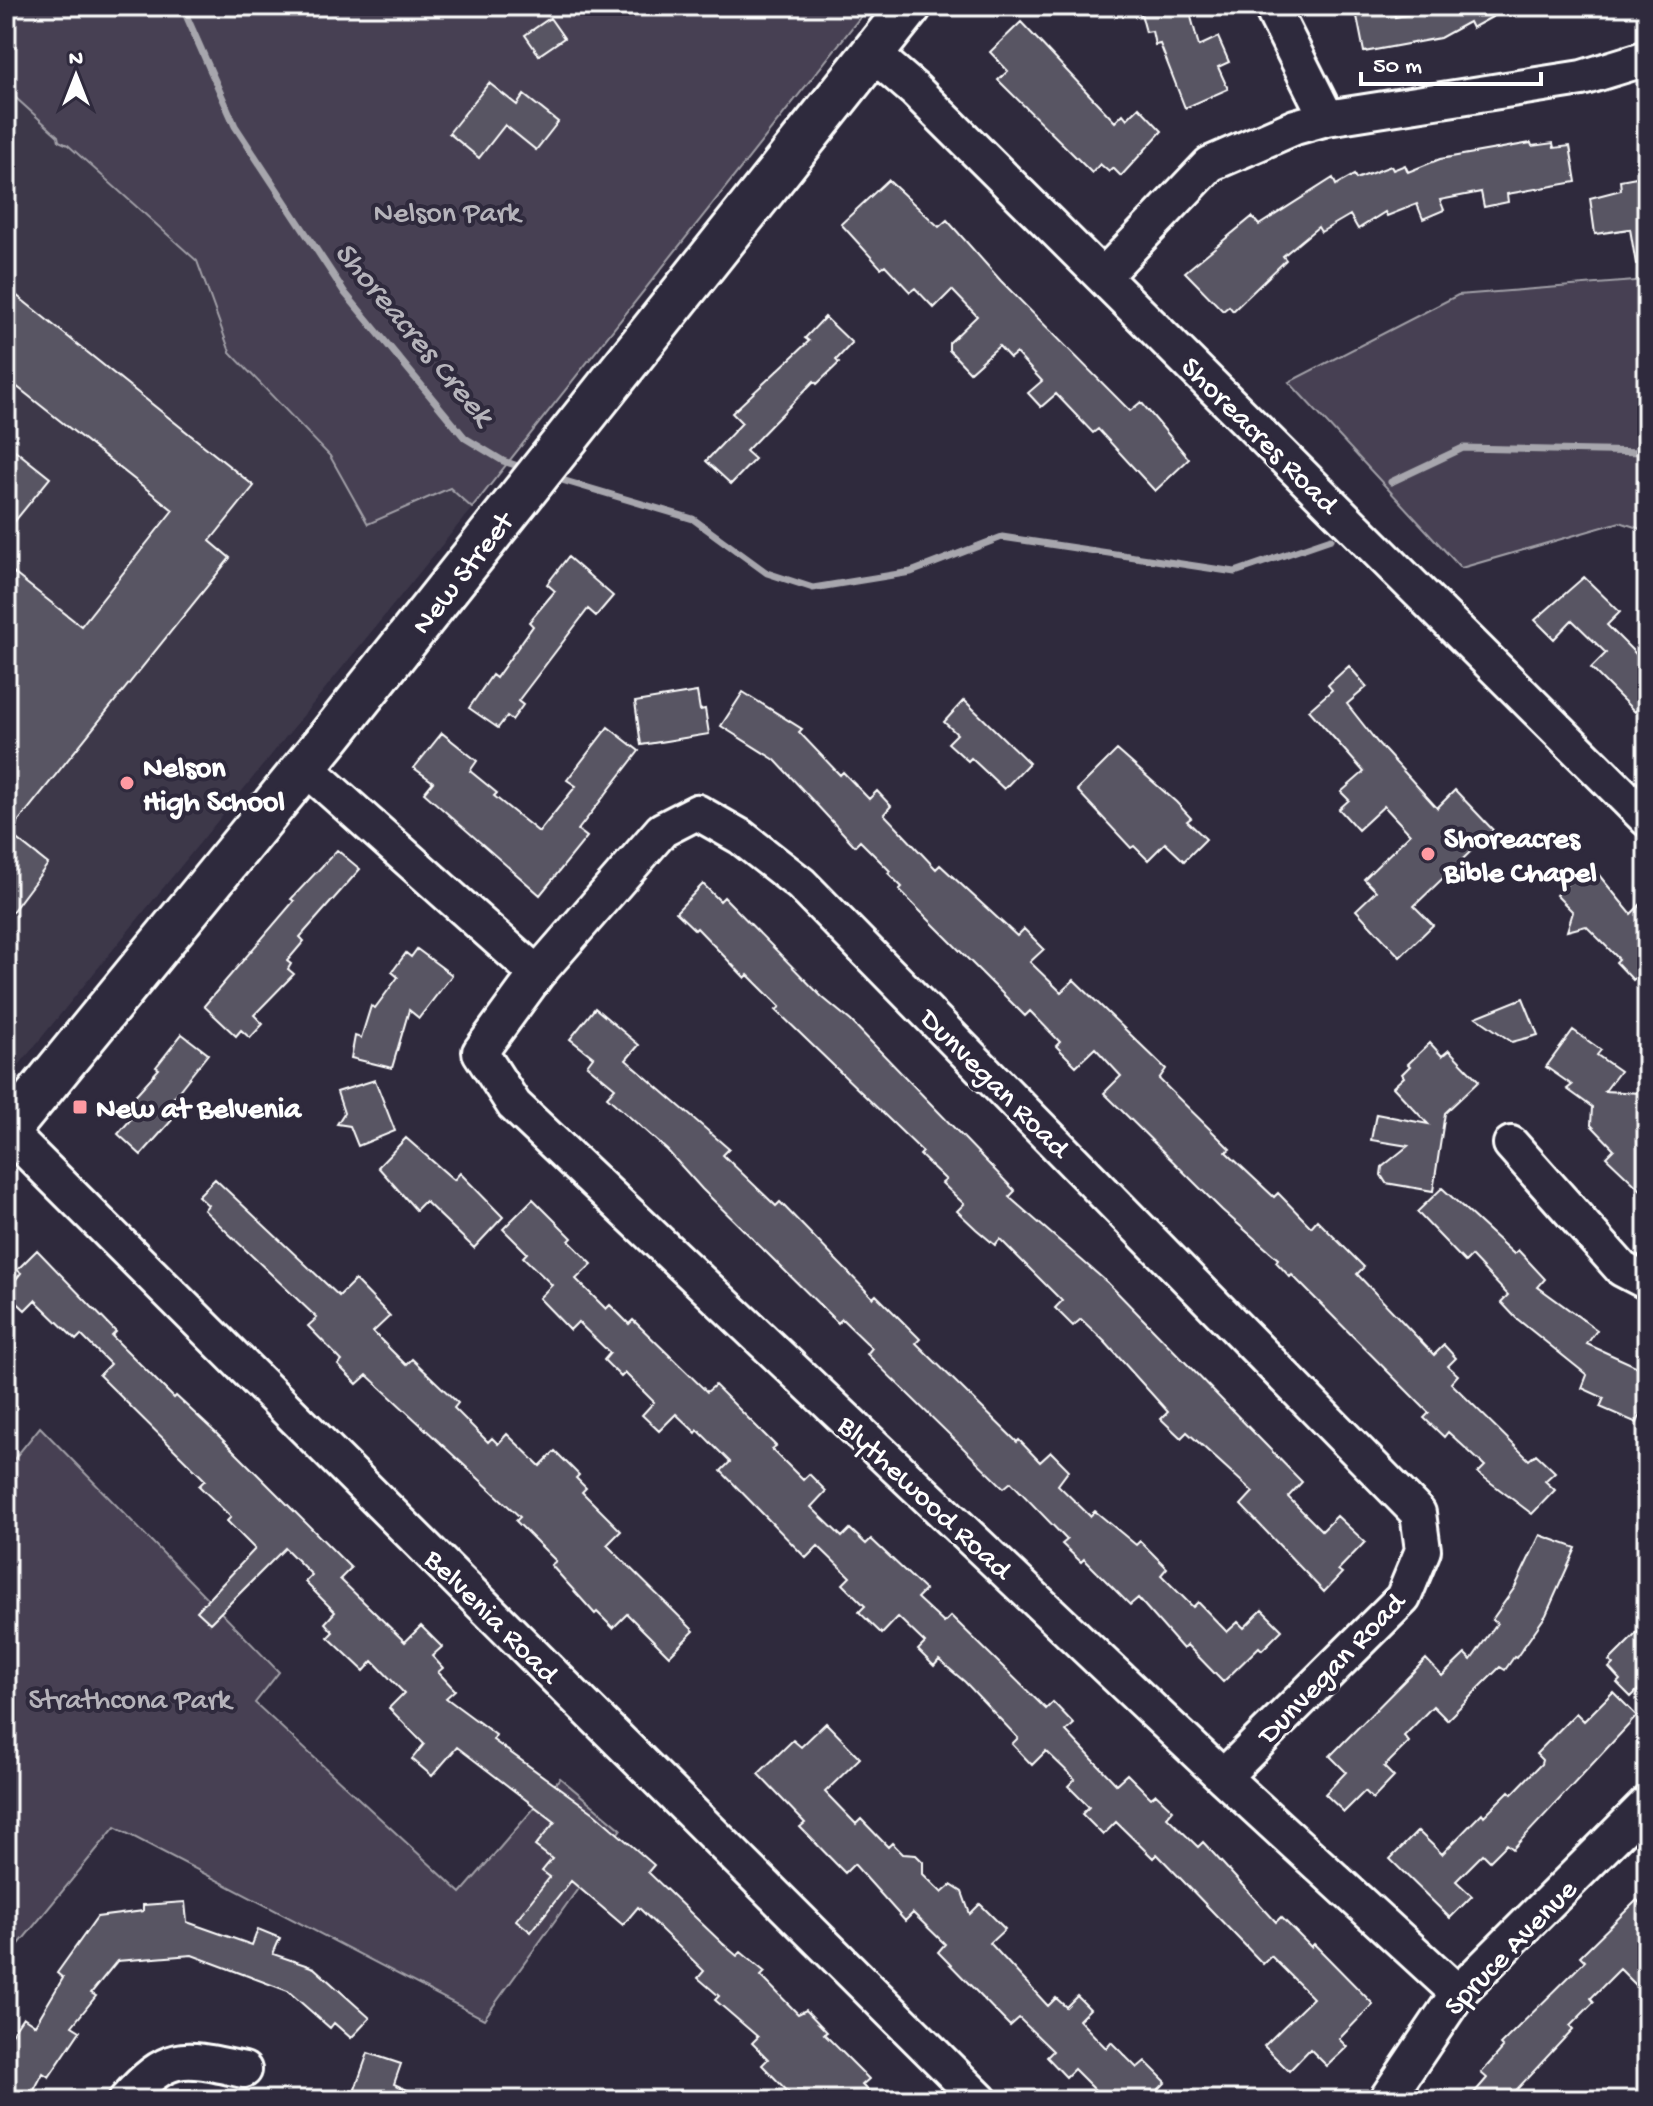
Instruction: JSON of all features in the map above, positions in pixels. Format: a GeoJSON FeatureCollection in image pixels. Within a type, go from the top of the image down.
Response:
{"type":"FeatureCollection","features":[{"type":"Feature","properties":{"kind":"main road","name":"New Street"},"geometry":{"type":"LineString","coordinates":[[6,1132],[305,767],[910,6]]}},
{"type":"Feature","properties":{"kind":"street"},"geometry":{"type":"LineString","coordinates":[[1271,6],[1327,118]]}},
{"type":"Feature","properties":{"kind":"street","name":"Shoreacres Road"},"geometry":{"type":"LineString","coordinates":[[872,53],[915,90],[1647,819]]}},
{"type":"Feature","properties":{"kind":"street"},"geometry":{"type":"LineString","coordinates":[[1103,276],[1210,164],[1295,127],[1327,118],[1582,78],[1647,58]]}},
{"type":"Feature","properties":{"kind":"street"},"geometry":{"type":"LineString","coordinates":[[305,767],[537,974]]}},
{"type":"Feature","properties":{"kind":"street","name":"Dunvegan Road"},"geometry":{"type":"LineString","coordinates":[[537,974],[662,830],[697,812],[741,837],[801,884],[1418,1513],[1423,1550],[1403,1598],[1223,1777]]}},
{"type":"Feature","properties":{"kind":"street","name":"Blythewood Road"},"geometry":{"type":"LineString","coordinates":[[537,974],[480,1052],[514,1105],[1223,1777],[1458,1993]]}},
{"type":"Feature","properties":{"kind":"street","name":"Belvenia Road"},"geometry":{"type":"LineString","coordinates":[[6,1132],[980,2100]]}},
{"type":"Feature","properties":{"kind":"street"},"geometry":{"type":"LineString","coordinates":[[1511,1144],[1622,1269],[1647,1282]]}},
{"type":"Feature","properties":{"kind":"street","name":"Spruce Avenue"},"geometry":{"type":"LineString","coordinates":[[1386,2100],[1458,1993],[1645,1812]]}},
{"type":"Feature","properties":{"kind":"street"},"geometry":{"type":"LineString","coordinates":[[126,2100],[150,2073],[188,2058],[244,2070]]}},
{"type":"Feature","properties":{"kind":"shaded area","name":"Nelson High School"},"geometry":{"type":"Polygon","coordinates":[[[6,89],[472,508],[16,1069],[6,1059],[6,89]]]}},
{"type":"Feature","properties":{"kind":"green space","name":"Nelson Park"},"geometry":{"type":"Polygon","coordinates":[[[6,6],[869,6],[472,508],[450,488],[368,524],[330,456],[230,352],[197,261],[68,145],[59,141],[58,136],[6,89],[6,6]]]}},
{"type":"Feature","properties":{"kind":"green space"},"geometry":{"type":"Polygon","coordinates":[[[1647,280],[1647,531],[1620,522],[1461,568],[1289,382],[1458,295],[1647,280]]]}},
{"type":"Feature","properties":{"kind":"green space","name":"Strathcona Park"},"geometry":{"type":"Polygon","coordinates":[[[40,1427],[279,1672],[255,1703],[461,1893],[560,1778],[621,1829],[484,2019],[115,1827],[6,1960],[6,1469],[40,1427]]]}},
{"type":"Feature","properties":{"kind":"building"},"geometry":{"type":"Polygon","coordinates":[[[1139,6],[1188,6],[1199,46],[1218,37],[1229,62],[1218,67],[1228,89],[1185,108],[1160,44],[1155,45],[1152,31],[1146,32],[1139,6]]]}},
{"type":"Feature","properties":{"kind":"building"},"geometry":{"type":"Polygon","coordinates":[[[1355,6],[1393,6],[1395,17],[1454,6],[1512,6],[1472,28],[1469,22],[1440,38],[1364,52],[1355,6]]]}},
{"type":"Feature","properties":{"kind":"building"},"geometry":{"type":"Polygon","coordinates":[[[550,18],[564,38],[539,55],[525,35],[550,18]]]}},
{"type":"Feature","properties":{"kind":"building"},"geometry":{"type":"Polygon","coordinates":[[[1021,22],[1115,122],[1123,114],[1127,119],[1139,107],[1162,131],[1121,176],[1113,168],[1109,172],[1100,164],[1092,173],[998,80],[1008,71],[990,52],[1021,22]]]}},
{"type":"Feature","properties":{"kind":"building"},"geometry":{"type":"Polygon","coordinates":[[[489,83],[517,105],[524,95],[558,122],[536,150],[505,125],[479,158],[449,133],[489,83]]]}},
{"type":"Feature","properties":{"kind":"building"},"geometry":{"type":"Polygon","coordinates":[[[1531,143],[1532,146],[1553,143],[1554,148],[1570,146],[1576,182],[1507,194],[1508,202],[1484,207],[1481,192],[1440,200],[1444,210],[1423,219],[1417,204],[1387,216],[1385,212],[1358,229],[1350,215],[1321,232],[1318,227],[1283,256],[1286,260],[1233,311],[1229,306],[1223,311],[1185,272],[1252,217],[1259,225],[1333,178],[1336,185],[1354,175],[1356,179],[1391,166],[1393,170],[1405,165],[1408,172],[1440,159],[1531,143]]]}},
{"type":"Feature","properties":{"kind":"building"},"geometry":{"type":"Polygon","coordinates":[[[1647,175],[1647,263],[1636,264],[1630,229],[1595,234],[1590,198],[1621,190],[1620,180],[1647,175]]]}},
{"type":"Feature","properties":{"kind":"building"},"geometry":{"type":"Polygon","coordinates":[[[888,180],[939,227],[947,220],[1001,281],[1130,411],[1141,402],[1189,459],[1155,491],[1098,429],[1093,433],[1056,394],[1041,407],[1028,393],[1042,381],[1016,353],[1010,358],[999,346],[970,372],[949,350],[949,343],[977,316],[952,290],[934,308],[915,288],[910,292],[885,265],[881,268],[841,224],[888,180]]]}},
{"type":"Feature","properties":{"kind":"building"},"geometry":{"type":"Polygon","coordinates":[[[6,287],[254,486],[210,541],[230,558],[9,833],[48,864],[6,920],[6,567],[81,626],[173,510],[6,378],[6,287]]]}},
{"type":"Feature","properties":{"kind":"building"},"geometry":{"type":"Polygon","coordinates":[[[825,317],[852,343],[836,360],[839,363],[817,384],[814,381],[746,451],[755,459],[731,484],[706,461],[742,423],[732,413],[809,341],[805,338],[825,317]]]}},
{"type":"Feature","properties":{"kind":"building"},"geometry":{"type":"Polygon","coordinates":[[[6,443],[50,478],[6,532],[6,443]]]}},
{"type":"Feature","properties":{"kind":"building"},"geometry":{"type":"Polygon","coordinates":[[[568,557],[613,596],[596,616],[588,609],[518,701],[523,705],[512,720],[507,716],[498,728],[469,708],[492,675],[496,678],[533,626],[529,622],[555,591],[547,584],[568,557]]]}},
{"type":"Feature","properties":{"kind":"building"},"geometry":{"type":"Polygon","coordinates":[[[1584,577],[1620,612],[1607,625],[1647,665],[1647,699],[1635,712],[1591,668],[1606,653],[1572,620],[1554,639],[1535,620],[1584,577]]]}},
{"type":"Feature","properties":{"kind":"building"},"geometry":{"type":"Polygon","coordinates":[[[1349,666],[1367,687],[1347,704],[1377,742],[1437,808],[1455,790],[1493,830],[1414,906],[1433,925],[1400,957],[1356,910],[1376,891],[1364,879],[1410,834],[1384,806],[1358,830],[1339,809],[1349,800],[1341,792],[1364,772],[1309,710],[1332,690],[1328,685],[1349,666]]]}},
{"type":"Feature","properties":{"kind":"building"},"geometry":{"type":"Polygon","coordinates":[[[697,692],[700,710],[705,709],[709,734],[641,745],[635,702],[697,692]]]}},
{"type":"Feature","properties":{"kind":"building"},"geometry":{"type":"Polygon","coordinates":[[[743,692],[802,729],[799,732],[840,775],[843,772],[869,799],[877,791],[891,806],[884,814],[936,869],[940,865],[1017,936],[1024,929],[1044,949],[1030,962],[1061,992],[1074,980],[1166,1069],[1159,1079],[1230,1149],[1226,1152],[1274,1197],[1278,1193],[1311,1227],[1317,1220],[1364,1267],[1357,1274],[1434,1355],[1444,1345],[1456,1358],[1448,1366],[1458,1375],[1451,1383],[1529,1460],[1536,1454],[1555,1472],[1545,1481],[1555,1490],[1532,1514],[1478,1473],[1485,1466],[1448,1432],[1444,1437],[1424,1418],[1429,1413],[1292,1275],[1290,1277],[1276,1262],[1278,1259],[1222,1210],[1104,1093],[1121,1076],[1095,1048],[1076,1066],[1056,1046],[1060,1042],[1030,1011],[1025,1016],[899,890],[902,887],[888,873],[890,871],[860,841],[855,846],[775,760],[721,726],[743,692]]]}},
{"type":"Feature","properties":{"kind":"building"},"geometry":{"type":"Polygon","coordinates":[[[964,700],[1029,763],[1004,789],[971,758],[968,761],[948,743],[957,734],[944,722],[964,700]]]}},
{"type":"Feature","properties":{"kind":"building"},"geometry":{"type":"Polygon","coordinates":[[[608,727],[639,751],[578,830],[587,837],[540,895],[424,793],[433,782],[414,768],[442,733],[477,761],[470,771],[497,793],[494,796],[539,832],[576,786],[567,780],[608,727]]]}},
{"type":"Feature","properties":{"kind":"building"},"geometry":{"type":"Polygon","coordinates":[[[1117,750],[1176,802],[1191,818],[1187,821],[1206,839],[1184,861],[1165,843],[1148,860],[1134,846],[1131,848],[1077,790],[1117,750]]]}},
{"type":"Feature","properties":{"kind":"building"},"geometry":{"type":"Polygon","coordinates":[[[337,850],[360,869],[300,937],[304,941],[287,961],[291,964],[288,969],[294,974],[254,1015],[263,1024],[250,1038],[241,1030],[236,1036],[204,1006],[294,901],[291,899],[337,850]]]}},
{"type":"Feature","properties":{"kind":"building"},"geometry":{"type":"Polygon","coordinates":[[[1589,863],[1631,914],[1647,898],[1647,966],[1633,980],[1616,962],[1619,959],[1586,926],[1567,931],[1573,912],[1556,895],[1589,863]]]}},
{"type":"Feature","properties":{"kind":"building"},"geometry":{"type":"Polygon","coordinates":[[[703,884],[720,901],[724,897],[822,997],[851,1021],[1015,1191],[1009,1197],[1108,1283],[1302,1482],[1288,1497],[1322,1531],[1337,1516],[1365,1542],[1338,1570],[1342,1573],[1324,1592],[1241,1505],[1253,1492],[1187,1432],[1181,1438],[1161,1419],[1168,1412],[1105,1342],[1081,1319],[1073,1326],[1055,1308],[1062,1301],[1000,1239],[995,1245],[957,1211],[964,1204],[942,1183],[946,1180],[920,1155],[923,1152],[776,1010],[780,1007],[748,975],[745,978],[697,928],[695,930],[676,912],[703,884]]]}},
{"type":"Feature","properties":{"kind":"building"},"geometry":{"type":"Polygon","coordinates":[[[417,949],[452,975],[419,1018],[409,1010],[392,1068],[351,1058],[355,1036],[361,1038],[371,1006],[375,1008],[398,977],[392,972],[406,953],[411,957],[417,949]]]}},
{"type":"Feature","properties":{"kind":"building"},"geometry":{"type":"Polygon","coordinates":[[[1523,998],[1538,1035],[1512,1042],[1476,1017],[1523,998]]]}},
{"type":"Feature","properties":{"kind":"building"},"geometry":{"type":"Polygon","coordinates":[[[595,1008],[639,1045],[626,1060],[729,1149],[723,1155],[776,1206],[780,1202],[873,1298],[876,1295],[920,1339],[916,1343],[1017,1442],[1019,1440],[1040,1462],[1051,1452],[1069,1470],[1058,1485],[1090,1516],[1095,1511],[1136,1545],[1140,1541],[1167,1568],[1161,1575],[1193,1607],[1198,1602],[1227,1632],[1238,1622],[1244,1628],[1262,1610],[1282,1630],[1262,1650],[1259,1647],[1223,1682],[1187,1645],[1183,1649],[1138,1598],[1130,1605],[1084,1559],[1081,1562],[1062,1544],[1067,1540],[1011,1482],[1004,1488],[867,1354],[872,1348],[842,1319],[838,1323],[702,1189],[667,1150],[607,1097],[615,1088],[587,1065],[593,1057],[570,1039],[595,1008]]]}},
{"type":"Feature","properties":{"kind":"building"},"geometry":{"type":"Polygon","coordinates":[[[1573,1030],[1601,1050],[1597,1055],[1620,1071],[1605,1091],[1641,1093],[1647,1099],[1647,1196],[1606,1157],[1614,1149],[1591,1125],[1592,1107],[1567,1089],[1572,1085],[1546,1067],[1573,1030]]]}},
{"type":"Feature","properties":{"kind":"building"},"geometry":{"type":"Polygon","coordinates":[[[182,1034],[208,1054],[162,1112],[172,1120],[141,1155],[118,1134],[132,1118],[122,1110],[159,1069],[156,1067],[182,1034]]]}},
{"type":"Feature","properties":{"kind":"building"},"geometry":{"type":"Polygon","coordinates":[[[1430,1043],[1442,1056],[1449,1050],[1479,1081],[1445,1113],[1433,1191],[1386,1183],[1381,1175],[1382,1167],[1408,1146],[1371,1140],[1376,1114],[1428,1124],[1393,1087],[1404,1077],[1402,1074],[1410,1066],[1408,1064],[1430,1043]]]}},
{"type":"Feature","properties":{"kind":"building"},"geometry":{"type":"Polygon","coordinates":[[[375,1080],[395,1131],[358,1146],[350,1126],[337,1124],[344,1113],[337,1092],[375,1080]]]}},
{"type":"Feature","properties":{"kind":"building"},"geometry":{"type":"Polygon","coordinates":[[[406,1138],[454,1180],[460,1173],[503,1217],[474,1248],[425,1201],[416,1210],[378,1167],[406,1138]]]}},
{"type":"Feature","properties":{"kind":"building"},"geometry":{"type":"Polygon","coordinates":[[[215,1179],[339,1296],[355,1280],[390,1316],[373,1332],[406,1365],[412,1359],[458,1403],[454,1408],[488,1442],[492,1438],[498,1444],[507,1434],[540,1466],[555,1451],[579,1475],[576,1478],[586,1488],[582,1492],[621,1531],[607,1545],[694,1631],[669,1656],[627,1614],[613,1628],[597,1612],[595,1614],[551,1565],[556,1561],[516,1521],[520,1517],[367,1375],[357,1384],[338,1365],[342,1361],[308,1326],[317,1318],[204,1210],[208,1205],[198,1196],[215,1179]]]}},
{"type":"Feature","properties":{"kind":"building"},"geometry":{"type":"Polygon","coordinates":[[[1442,1188],[1514,1254],[1518,1250],[1545,1279],[1538,1287],[1597,1330],[1587,1344],[1647,1371],[1640,1393],[1647,1400],[1637,1423],[1600,1407],[1604,1398],[1582,1388],[1587,1375],[1516,1318],[1501,1302],[1508,1295],[1471,1256],[1465,1262],[1417,1212],[1442,1188]]]}},
{"type":"Feature","properties":{"kind":"building"},"geometry":{"type":"Polygon","coordinates":[[[533,1199],[572,1238],[569,1241],[592,1264],[576,1279],[606,1309],[610,1305],[629,1324],[633,1320],[707,1392],[715,1385],[776,1446],[772,1449],[803,1480],[809,1474],[826,1491],[811,1507],[842,1537],[850,1529],[866,1544],[871,1539],[925,1590],[917,1598],[944,1623],[951,1616],[1046,1709],[1053,1702],[1074,1724],[1066,1731],[1116,1784],[1127,1774],[1151,1798],[1156,1794],[1173,1810],[1167,1817],[1198,1847],[1203,1842],[1276,1922],[1281,1917],[1311,1947],[1314,1944],[1373,2004],[1339,2039],[1347,2047],[1327,2066],[1310,2049],[1289,2071],[1264,2046],[1313,1998],[1271,1956],[1263,1964],[1157,1854],[1153,1858],[1116,1822],[1103,1835],[1082,1814],[1089,1807],[1068,1786],[1075,1779],[1046,1751],[1032,1765],[1012,1744],[1018,1738],[965,1682],[939,1660],[934,1666],[918,1650],[925,1643],[898,1617],[882,1634],[859,1612],[865,1606],[843,1584],[850,1577],[818,1546],[806,1558],[721,1471],[730,1462],[698,1430],[696,1433],[676,1414],[659,1431],[642,1415],[654,1402],[625,1373],[621,1377],[604,1360],[610,1353],[578,1322],[570,1330],[539,1298],[552,1285],[523,1257],[527,1253],[503,1229],[533,1199]]]}},
{"type":"Feature","properties":{"kind":"building"},"geometry":{"type":"Polygon","coordinates":[[[37,1250],[116,1332],[112,1336],[174,1398],[176,1396],[218,1435],[351,1568],[340,1579],[405,1642],[421,1626],[442,1647],[432,1656],[443,1668],[438,1672],[455,1690],[446,1698],[496,1735],[493,1740],[594,1813],[654,1865],[648,1872],[737,1956],[741,1952],[765,1972],[761,1976],[798,2014],[806,2010],[827,2032],[824,2034],[869,2079],[862,2085],[877,2100],[796,2100],[762,2065],[768,2059],[752,2043],[758,2037],[715,2000],[719,1996],[698,1978],[704,1971],[638,1907],[623,1925],[571,1881],[531,1932],[516,1920],[550,1877],[542,1871],[552,1859],[535,1846],[555,1822],[457,1747],[432,1776],[412,1759],[424,1744],[389,1708],[404,1693],[373,1661],[364,1671],[328,1637],[333,1632],[325,1623],[335,1612],[305,1582],[312,1575],[285,1548],[210,1623],[197,1611],[255,1549],[227,1521],[231,1517],[199,1486],[205,1480],[99,1375],[110,1364],[81,1335],[76,1340],[35,1300],[25,1310],[6,1292],[21,1273],[17,1270],[37,1250]]]}},
{"type":"Feature","properties":{"kind":"building"},"geometry":{"type":"Polygon","coordinates":[[[1540,1535],[1576,1548],[1546,1615],[1516,1658],[1505,1670],[1500,1667],[1447,1720],[1433,1706],[1404,1736],[1409,1742],[1384,1767],[1394,1777],[1373,1799],[1365,1791],[1344,1812],[1325,1794],[1346,1772],[1330,1756],[1426,1659],[1442,1676],[1465,1654],[1471,1660],[1497,1623],[1492,1620],[1515,1587],[1540,1535]]]}},
{"type":"Feature","properties":{"kind":"building"},"geometry":{"type":"Polygon","coordinates":[[[1647,1623],[1647,1681],[1631,1697],[1617,1683],[1620,1680],[1609,1668],[1613,1664],[1609,1661],[1647,1623]]]}},
{"type":"Feature","properties":{"kind":"building"},"geometry":{"type":"Polygon","coordinates":[[[1613,1692],[1637,1716],[1513,1849],[1507,1844],[1490,1861],[1483,1854],[1456,1881],[1472,1896],[1450,1918],[1390,1859],[1418,1831],[1442,1854],[1482,1813],[1484,1816],[1509,1791],[1512,1794],[1541,1764],[1542,1760],[1536,1754],[1576,1713],[1584,1721],[1613,1692]]]}},
{"type":"Feature","properties":{"kind":"building"},"geometry":{"type":"Polygon","coordinates":[[[826,1723],[860,1758],[825,1792],[856,1824],[861,1819],[888,1847],[892,1843],[903,1854],[916,1855],[923,1862],[923,1874],[942,1893],[951,1885],[962,1892],[970,1914],[980,1904],[1005,1929],[990,1943],[1048,2006],[1056,1998],[1066,2007],[1077,1996],[1090,2009],[1079,2020],[1106,2048],[1111,2042],[1137,2068],[1145,2061],[1166,2082],[1148,2100],[1105,2100],[1074,2069],[1066,2077],[1047,2057],[1053,2051],[1019,2018],[1010,2026],[938,1952],[945,1944],[913,1913],[905,1921],[854,1864],[845,1873],[800,1827],[805,1823],[758,1774],[793,1740],[801,1747],[826,1723]]]}},
{"type":"Feature","properties":{"kind":"building"},"geometry":{"type":"Polygon","coordinates":[[[1637,1900],[1647,1911],[1647,1996],[1620,1969],[1591,1998],[1594,2002],[1570,2026],[1573,2029],[1507,2100],[1468,2100],[1487,2078],[1481,2073],[1503,2048],[1500,2045],[1585,1961],[1580,1956],[1637,1900]]]}},
{"type":"Feature","properties":{"kind":"building"},"geometry":{"type":"Polygon","coordinates":[[[185,1902],[187,1922],[252,1945],[258,1929],[280,1938],[273,1954],[314,1968],[370,2018],[351,2038],[334,2023],[330,2028],[288,1991],[192,1955],[117,1961],[91,1993],[96,1996],[72,2026],[80,2031],[49,2077],[43,2073],[29,2100],[6,2100],[6,2042],[23,2017],[35,2025],[63,1978],[57,1973],[97,1917],[143,1911],[143,1905],[185,1902]]]}},
{"type":"Feature","properties":{"kind":"building"},"geometry":{"type":"Polygon","coordinates":[[[368,2053],[401,2064],[394,2084],[429,2100],[355,2100],[353,2095],[368,2053]]]}},
{"type":"Feature","properties":{"kind":"waterway","name":"Shoreacres Creek"},"geometry":{"type":"LineString","coordinates":[[182,6],[235,126],[345,293],[465,438],[503,461],[524,468]]}},
{"type":"Feature","properties":{"kind":"waterway","name":"Shoreacres Creek"},"geometry":{"type":"LineString","coordinates":[[1391,482],[1463,448],[1647,452]]}},
{"type":"Feature","properties":{"kind":"waterway","name":"Shoreacres Creek"},"geometry":{"type":"LineString","coordinates":[[555,478],[693,519],[767,573],[813,588],[911,572],[1002,537],[1235,572],[1331,539]]}},
{"type":"Feature","properties":{"kind":"place","name":"Nelson High School"},"geometry":{"type":"Point","coordinates":[127,783]}},
{"type":"Feature","properties":{"kind":"place","name":"Shoreacres Bible Chapel"},"geometry":{"type":"Point","coordinates":[1428,854]}},
{"type":"Feature","properties":{"kind":"place","name":"New at Belvenia"},"geometry":{"type":"Point","coordinates":[80,1107]}}]}
